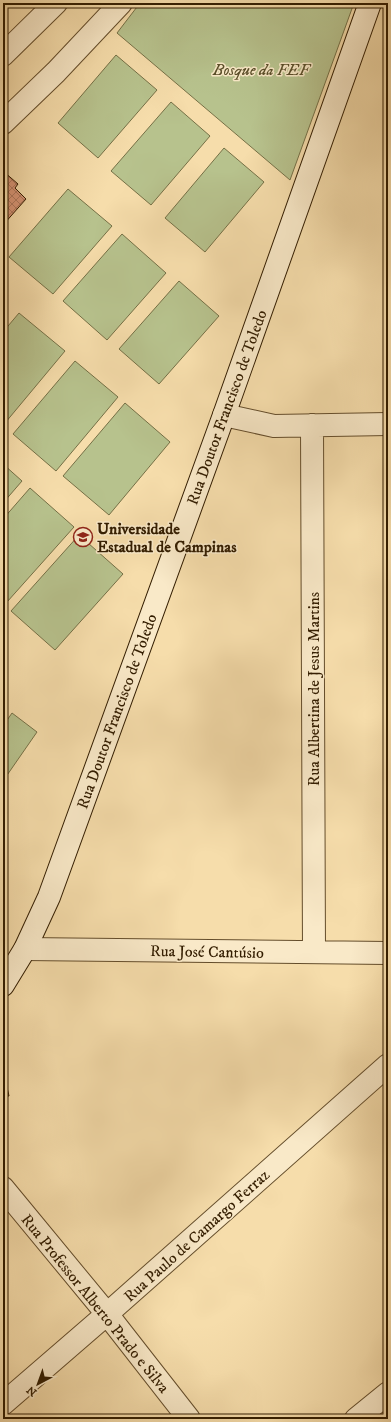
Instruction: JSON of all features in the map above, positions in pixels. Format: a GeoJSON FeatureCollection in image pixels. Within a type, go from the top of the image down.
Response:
{"type":"FeatureCollection","features":[{"type":"Feature","properties":{"kind":"street"},"geometry":{"type":"LineString","coordinates":[[3,55],[56,3]]}},
{"type":"Feature","properties":{"kind":"street"},"geometry":{"type":"LineString","coordinates":[[3,122],[56,72],[121,3]]}},
{"type":"Feature","properties":{"kind":"street","name":"Rua Doutor Francisco de Toledo"},"geometry":{"type":"LineString","coordinates":[[3,985],[25,949],[49,897],[224,414],[370,3]]}},
{"type":"Feature","properties":{"kind":"street"},"geometry":{"type":"LineString","coordinates":[[224,414],[274,426],[388,424]]}},
{"type":"Feature","properties":{"kind":"street","name":"Rua Albertina de Jesus Martins"},"geometry":{"type":"LineString","coordinates":[[312,425],[314,952]]}},
{"type":"Feature","properties":{"kind":"street","name":"Rua José Cantúsio"},"geometry":{"type":"LineString","coordinates":[[25,949],[388,953]]}},
{"type":"Feature","properties":{"kind":"street","name":"Rua Paulo de Camargo Ferraz"},"geometry":{"type":"LineString","coordinates":[[3,1404],[388,1065]]}},
{"type":"Feature","properties":{"kind":"street","name":"Rua Professor Alberto Prado e Silva"},"geometry":{"type":"LineString","coordinates":[[3,1188],[107,1314],[189,1419]]}},
{"type":"Feature","properties":{"kind":"street"},"geometry":{"type":"LineString","coordinates":[[356,1419],[388,1393]]}},
{"type":"Feature","properties":{"kind":"green space","name":"Bosque da FEF"},"geometry":{"type":"Polygon","coordinates":[[[140,3],[354,3],[290,180],[117,33],[140,3]]]}},
{"type":"Feature","properties":{"kind":"green space"},"geometry":{"type":"Polygon","coordinates":[[[116,55],[157,90],[98,158],[58,123],[116,55]]]}},
{"type":"Feature","properties":{"kind":"green space"},"geometry":{"type":"Polygon","coordinates":[[[171,102],[210,136],[151,205],[111,171],[171,102]]]}},
{"type":"Feature","properties":{"kind":"green space"},"geometry":{"type":"Polygon","coordinates":[[[224,148],[264,182],[205,252],[165,218],[224,148]]]}},
{"type":"Feature","properties":{"kind":"green space"},"geometry":{"type":"Polygon","coordinates":[[[68,189],[112,226],[53,294],[9,257],[68,189]]]}},
{"type":"Feature","properties":{"kind":"green space"},"geometry":{"type":"Polygon","coordinates":[[[122,234],[166,273],[107,340],[63,301],[122,234]]]}},
{"type":"Feature","properties":{"kind":"green space"},"geometry":{"type":"Polygon","coordinates":[[[179,281],[219,316],[159,384],[119,349],[179,281]]]}},
{"type":"Feature","properties":{"kind":"green space"},"geometry":{"type":"Polygon","coordinates":[[[19,313],[65,351],[5,423],[3,422],[3,332],[19,313]]]}},
{"type":"Feature","properties":{"kind":"green space"},"geometry":{"type":"Polygon","coordinates":[[[75,361],[118,397],[56,471],[13,434],[75,361]]]}},
{"type":"Feature","properties":{"kind":"green space"},"geometry":{"type":"Polygon","coordinates":[[[125,403],[170,442],[109,515],[63,476],[125,403]]]}},
{"type":"Feature","properties":{"kind":"green space"},"geometry":{"type":"Polygon","coordinates":[[[3,464],[22,481],[3,503],[3,464]]]}},
{"type":"Feature","properties":{"kind":"green space"},"geometry":{"type":"Polygon","coordinates":[[[30,488],[74,527],[7,602],[3,599],[3,519],[30,488]]]}},
{"type":"Feature","properties":{"kind":"green space"},"geometry":{"type":"Polygon","coordinates":[[[79,535],[123,574],[55,650],[11,611],[79,535]]]}},
{"type":"Feature","properties":{"kind":"green space"},"geometry":{"type":"Polygon","coordinates":[[[12,713],[37,732],[3,781],[3,726],[12,713]]]}},
{"type":"Feature","properties":{"kind":"building"},"geometry":{"type":"Polygon","coordinates":[[[3,171],[18,184],[15,188],[26,199],[3,225],[3,171]]]}},
{"type":"Feature","properties":{"kind":"building"},"geometry":{"type":"Polygon","coordinates":[[[4,1074],[9,1096],[3,1096],[4,1074]]]}},
{"type":"Feature","properties":{"kind":"place","name":"Universidade Estadual de Campinas"},"geometry":{"type":"Point","coordinates":[83,537]}}]}
